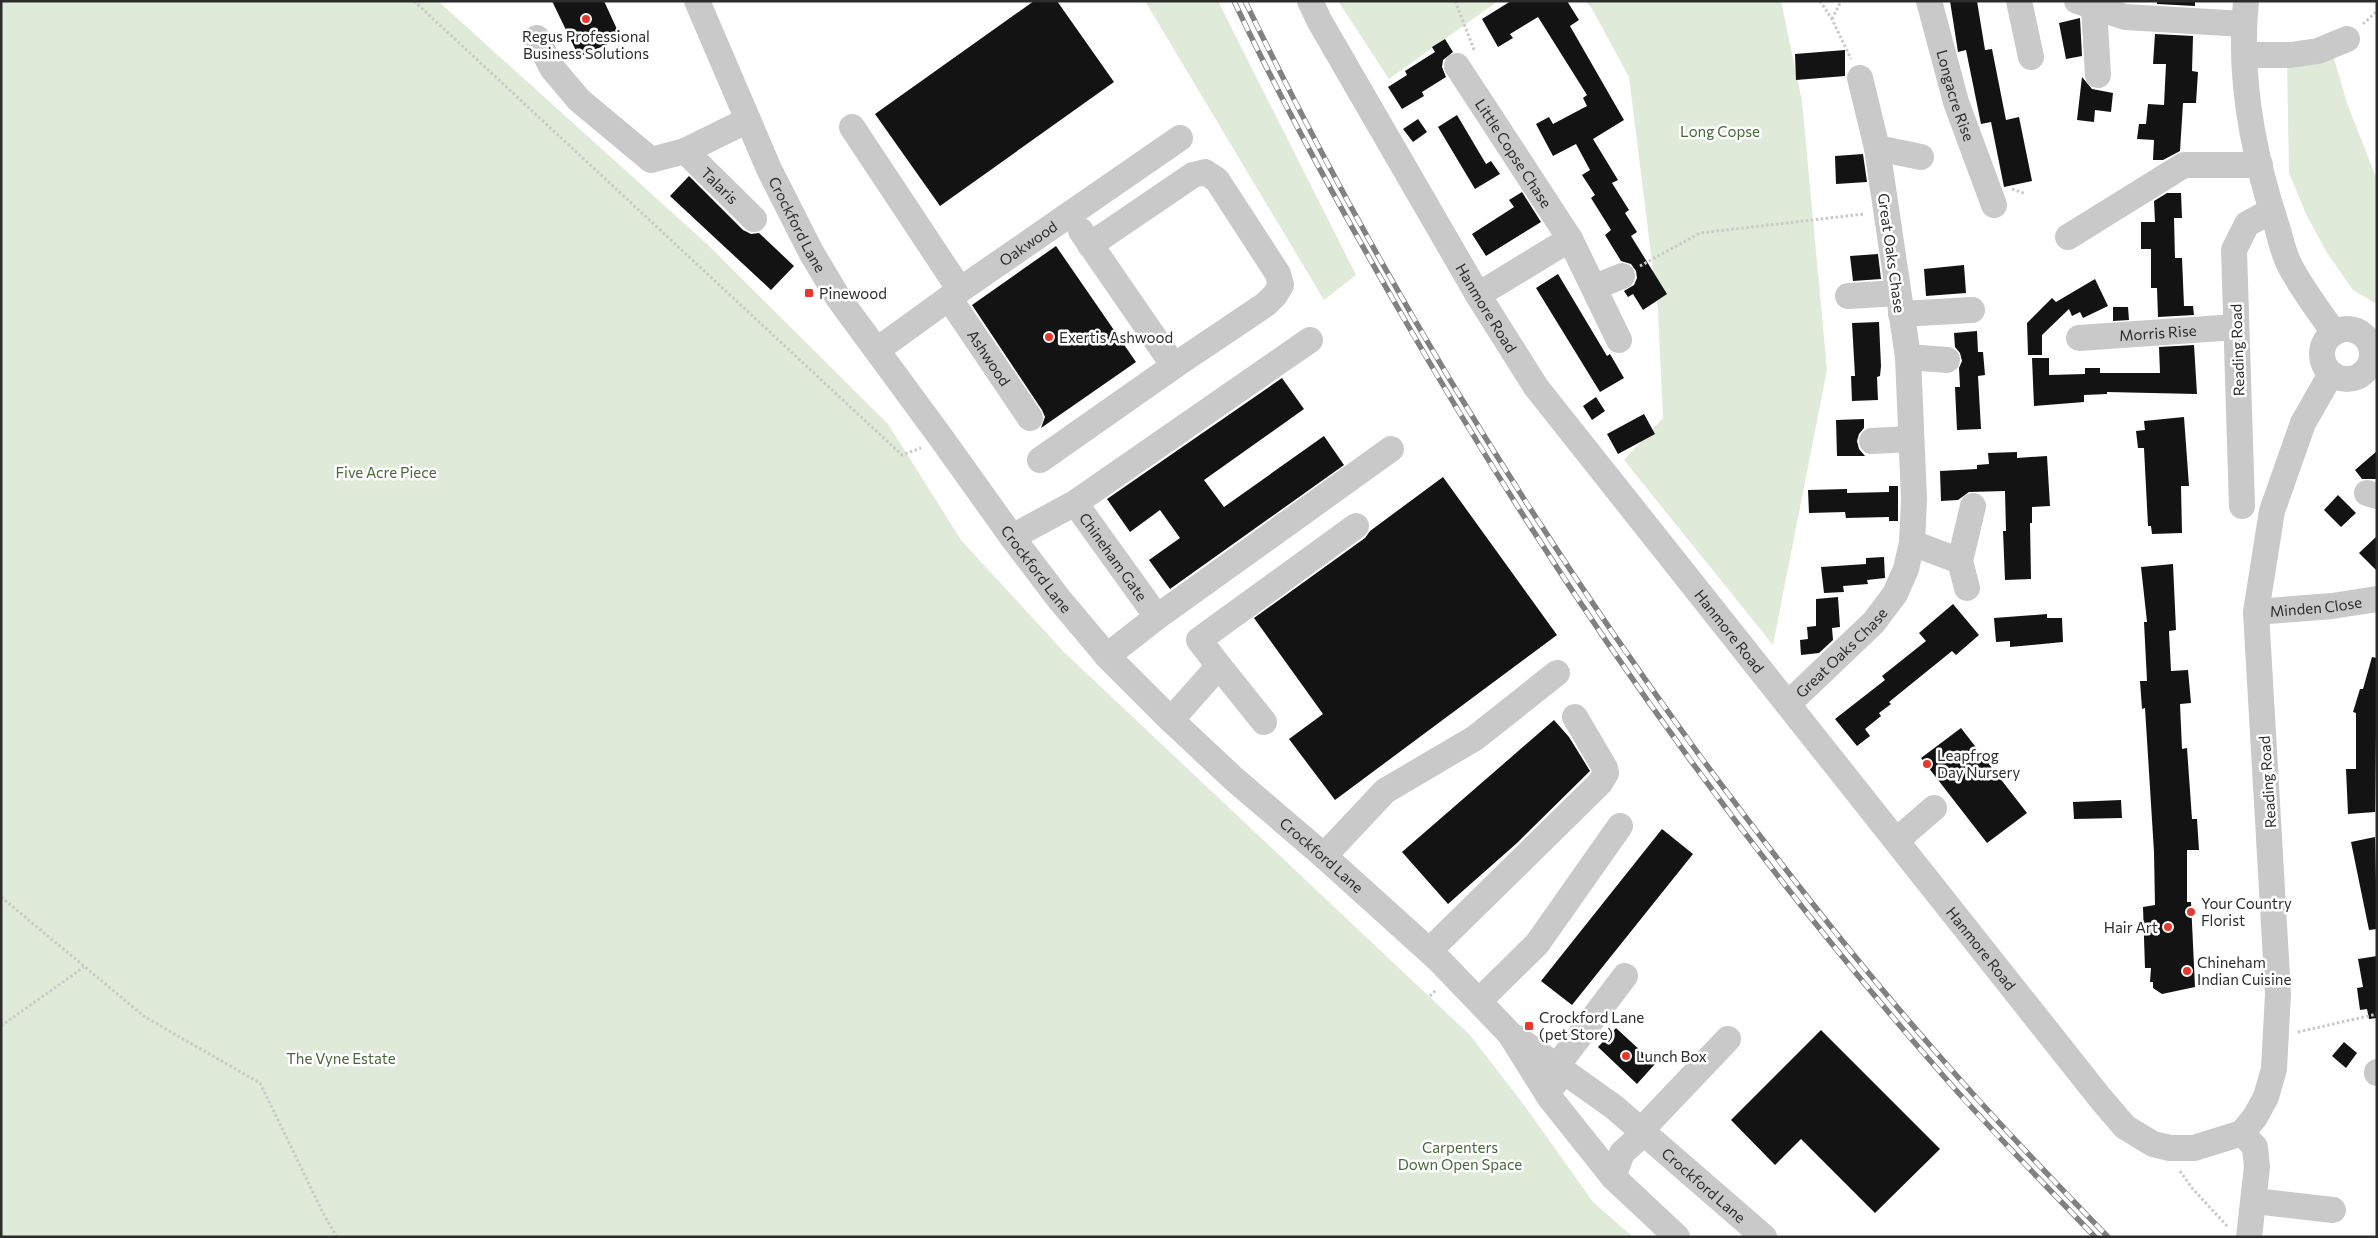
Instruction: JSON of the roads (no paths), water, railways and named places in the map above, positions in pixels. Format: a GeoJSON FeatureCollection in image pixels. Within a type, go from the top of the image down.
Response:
{"type":"FeatureCollection","features":[{"type":"Feature","properties":{"kind":"street","name":"Crockford Lane"},"geometry":{"type":"LineString","coordinates":[[697,1],[769,169],[810,252],[839,299],[942,438],[1012,537],[1072,614],[1107,656],[1171,720],[1234,779],[1430,950],[1510,1034],[1550,1098],[1613,1177],[1677,1237]]}},
{"type":"Feature","properties":{"kind":"street","name":"Hanmore Road"},"geometry":{"type":"LineString","coordinates":[[1310,1],[1320,22],[1478,295],[1536,388],[2124,1127],[2154,1144],[2170,1148],[2194,1148],[2242,1133]]}},
{"type":"Feature","properties":{"kind":"street","name":"Longacre Rise"},"geometry":{"type":"LineString","coordinates":[[1929,1],[1956,102],[2004,193]]}},
{"type":"Feature","properties":{"kind":"street"},"geometry":{"type":"LineString","coordinates":[[2019,1],[2031,57]]}},
{"type":"Feature","properties":{"kind":"street"},"geometry":{"type":"LineString","coordinates":[[2098,76],[2086,4],[2125,18],[2245,13],[2245,55],[2252,127],[2271,211],[2289,265],[2334,332]]}},
{"type":"Feature","properties":{"kind":"street"},"geometry":{"type":"LineString","coordinates":[[537,38],[552,68],[579,100],[651,160],[685,151],[748,120]]}},
{"type":"Feature","properties":{"kind":"street"},"geometry":{"type":"LineString","coordinates":[[2245,55],[2291,55],[2318,51],[2347,39]]}},
{"type":"Feature","properties":{"kind":"street","name":"Little Copse Chase"},"geometry":{"type":"LineString","coordinates":[[1457,66],[1570,239],[1595,287],[1619,340]]}},
{"type":"Feature","properties":{"kind":"street","name":"Great Oaks Chase"},"geometry":{"type":"LineString","coordinates":[[1788,704],[1874,622],[1895,594],[1906,569],[1912,543],[1914,499],[1908,357],[1877,148],[1860,78]]}},
{"type":"Feature","properties":{"kind":"street","name":"Ashwood"},"geometry":{"type":"LineString","coordinates":[[852,127],[1030,418]]}},
{"type":"Feature","properties":{"kind":"street","name":"Oakwood"},"geometry":{"type":"LineString","coordinates":[[877,350],[954,294],[1180,138]]}},
{"type":"Feature","properties":{"kind":"street"},"geometry":{"type":"LineString","coordinates":[[1877,148],[1921,156]]}},
{"type":"Feature","properties":{"kind":"street","name":"Talaris"},"geometry":{"type":"LineString","coordinates":[[685,151],[754,219]]}},
{"type":"Feature","properties":{"kind":"street"},"geometry":{"type":"LineString","coordinates":[[2068,237],[2184,165],[2260,165]]}},
{"type":"Feature","properties":{"kind":"street"},"geometry":{"type":"LineString","coordinates":[[1040,460],[1266,304],[1281,285],[1278,274],[1217,180],[1205,172],[1193,174],[1090,244]]}},
{"type":"Feature","properties":{"kind":"street","name":"Reading Road"},"geometry":{"type":"LineString","coordinates":[[2242,506],[2234,250],[2248,224],[2271,211]]}},
{"type":"Feature","properties":{"kind":"street"},"geometry":{"type":"LineString","coordinates":[[1069,215],[1174,366]]}},
{"type":"Feature","properties":{"kind":"street"},"geometry":{"type":"LineString","coordinates":[[1478,295],[1570,239]]}},
{"type":"Feature","properties":{"kind":"street"},"geometry":{"type":"LineString","coordinates":[[1595,287],[1622,276]]}},
{"type":"Feature","properties":{"kind":"street"},"geometry":{"type":"LineString","coordinates":[[1848,296],[1972,310]]}},
{"type":"Feature","properties":{"kind":"street","name":"Morris Rise"},"geometry":{"type":"LineString","coordinates":[[2078,340],[2236,328]]}},
{"type":"Feature","properties":{"kind":"street"},"geometry":{"type":"LineString","coordinates":[[2341,330],[2356,331],[2374,348],[2370,364],[2360,375],[2346,379],[2332,374],[2326,368],[2322,353],[2323,345],[2334,332],[2341,330]]}},
{"type":"Feature","properties":{"kind":"street"},"geometry":{"type":"LineString","coordinates":[[1075,503],[1310,340]]}},
{"type":"Feature","properties":{"kind":"street"},"geometry":{"type":"LineString","coordinates":[[1908,357],[1947,360]]}},
{"type":"Feature","properties":{"kind":"street","name":"Reading Road"},"geometry":{"type":"LineString","coordinates":[[2242,1133],[2255,1117],[2266,1097],[2274,1069],[2271,919],[2256,612],[2272,511],[2303,424],[2332,374]]}},
{"type":"Feature","properties":{"kind":"street"},"geometry":{"type":"LineString","coordinates":[[1872,441],[1911,439]]}},
{"type":"Feature","properties":{"kind":"street"},"geometry":{"type":"LineString","coordinates":[[1157,617],[1391,450]]}},
{"type":"Feature","properties":{"kind":"street","name":"Chineham Gate"},"geometry":{"type":"LineString","coordinates":[[1012,537],[1075,503],[1157,617],[1107,656]]}},
{"type":"Feature","properties":{"kind":"street"},"geometry":{"type":"LineString","coordinates":[[1967,588],[1960,561],[1973,506]]}},
{"type":"Feature","properties":{"kind":"street"},"geometry":{"type":"LineString","coordinates":[[1264,722],[1199,640],[1356,526]]}},
{"type":"Feature","properties":{"kind":"street"},"geometry":{"type":"LineString","coordinates":[[1912,543],[1960,561]]}},
{"type":"Feature","properties":{"kind":"street","name":"Minden Close"},"geometry":{"type":"LineString","coordinates":[[2256,612],[2332,606],[2377,599]]}},
{"type":"Feature","properties":{"kind":"street"},"geometry":{"type":"LineString","coordinates":[[1171,720],[1219,666]]}},
{"type":"Feature","properties":{"kind":"street"},"geometry":{"type":"LineString","coordinates":[[1324,856],[1385,791],[1474,738],[1557,673]]}},
{"type":"Feature","properties":{"kind":"street"},"geometry":{"type":"LineString","coordinates":[[1430,950],[1600,783],[1606,773],[1606,768],[1575,717]]}},
{"type":"Feature","properties":{"kind":"street"},"geometry":{"type":"LineString","coordinates":[[1896,840],[1934,808]]}},
{"type":"Feature","properties":{"kind":"street"},"geometry":{"type":"LineString","coordinates":[[1479,1001],[1537,944],[1620,826]]}},
{"type":"Feature","properties":{"kind":"street"},"geometry":{"type":"LineString","coordinates":[[1550,1098],[1563,1058],[1625,976]]}},
{"type":"Feature","properties":{"kind":"street","name":"Crockford Lane"},"geometry":{"type":"LineString","coordinates":[[1510,1034],[1614,1107],[1764,1237]]}},
{"type":"Feature","properties":{"kind":"street"},"geometry":{"type":"LineString","coordinates":[[1613,1177],[1622,1153],[1644,1132],[1649,1122],[1728,1039]]}},
{"type":"Feature","properties":{"kind":"street"},"geometry":{"type":"LineString","coordinates":[[2239,1233],[2255,1195],[2257,1167],[2255,1147],[2242,1133]]}},
{"type":"Feature","properties":{"kind":"street"},"geometry":{"type":"LineString","coordinates":[[2255,1195],[2333,1210]]}},
{"type":"Feature","properties":{"kind":"railway"},"geometry":{"type":"LineString","coordinates":[[1234,1],[1334,196],[1458,410],[1582,605],[1648,701],[1786,887],[1859,977],[1973,1109],[2095,1237]]}},
{"type":"Feature","properties":{"kind":"railway"},"geometry":{"type":"LineString","coordinates":[[1245,1],[1294,100],[1400,294],[1514,483],[1636,666],[1758,834],[1879,985],[1982,1104],[2108,1237]]}},
{"type":"Feature","properties":{"kind":"place","name":"Regus Professional Business Solutions"},"geometry":{"type":"Point","coordinates":[586,19]}},
{"type":"Feature","properties":{"kind":"place","name":"Pinewood"},"geometry":{"type":"Point","coordinates":[809,293]}},
{"type":"Feature","properties":{"kind":"place","name":"Exertis Ashwood"},"geometry":{"type":"Point","coordinates":[1049,337]}},
{"type":"Feature","properties":{"kind":"place","name":"Leapfrog Day Nursery"},"geometry":{"type":"Point","coordinates":[1927,764]}},
{"type":"Feature","properties":{"kind":"place","name":"Your Country Florist"},"geometry":{"type":"Point","coordinates":[2191,912]}},
{"type":"Feature","properties":{"kind":"place","name":"Hair Art"},"geometry":{"type":"Point","coordinates":[2168,927]}},
{"type":"Feature","properties":{"kind":"place","name":"Chineham Indian Cuisine"},"geometry":{"type":"Point","coordinates":[2187,971]}},
{"type":"Feature","properties":{"kind":"place","name":"Crockford Lane (pet Store)"},"geometry":{"type":"Point","coordinates":[1529,1026]}},
{"type":"Feature","properties":{"kind":"place","name":"Lunch Box"},"geometry":{"type":"Point","coordinates":[1626,1056]}},
{"type":"Feature","properties":{"kind":"park label","name":"Long Copse"},"geometry":{"type":"Point","coordinates":[1720,131]}},
{"type":"Feature","properties":{"kind":"park label","name":"Five Acre Piece"},"geometry":{"type":"Point","coordinates":[386,472]}},
{"type":"Feature","properties":{"kind":"park label","name":"The Vyne Estate"},"geometry":{"type":"Point","coordinates":[341,1058]}},
{"type":"Feature","properties":{"kind":"park label","name":"Carpenters Down Open Space"},"geometry":{"type":"Point","coordinates":[1460,1156]}}]}
